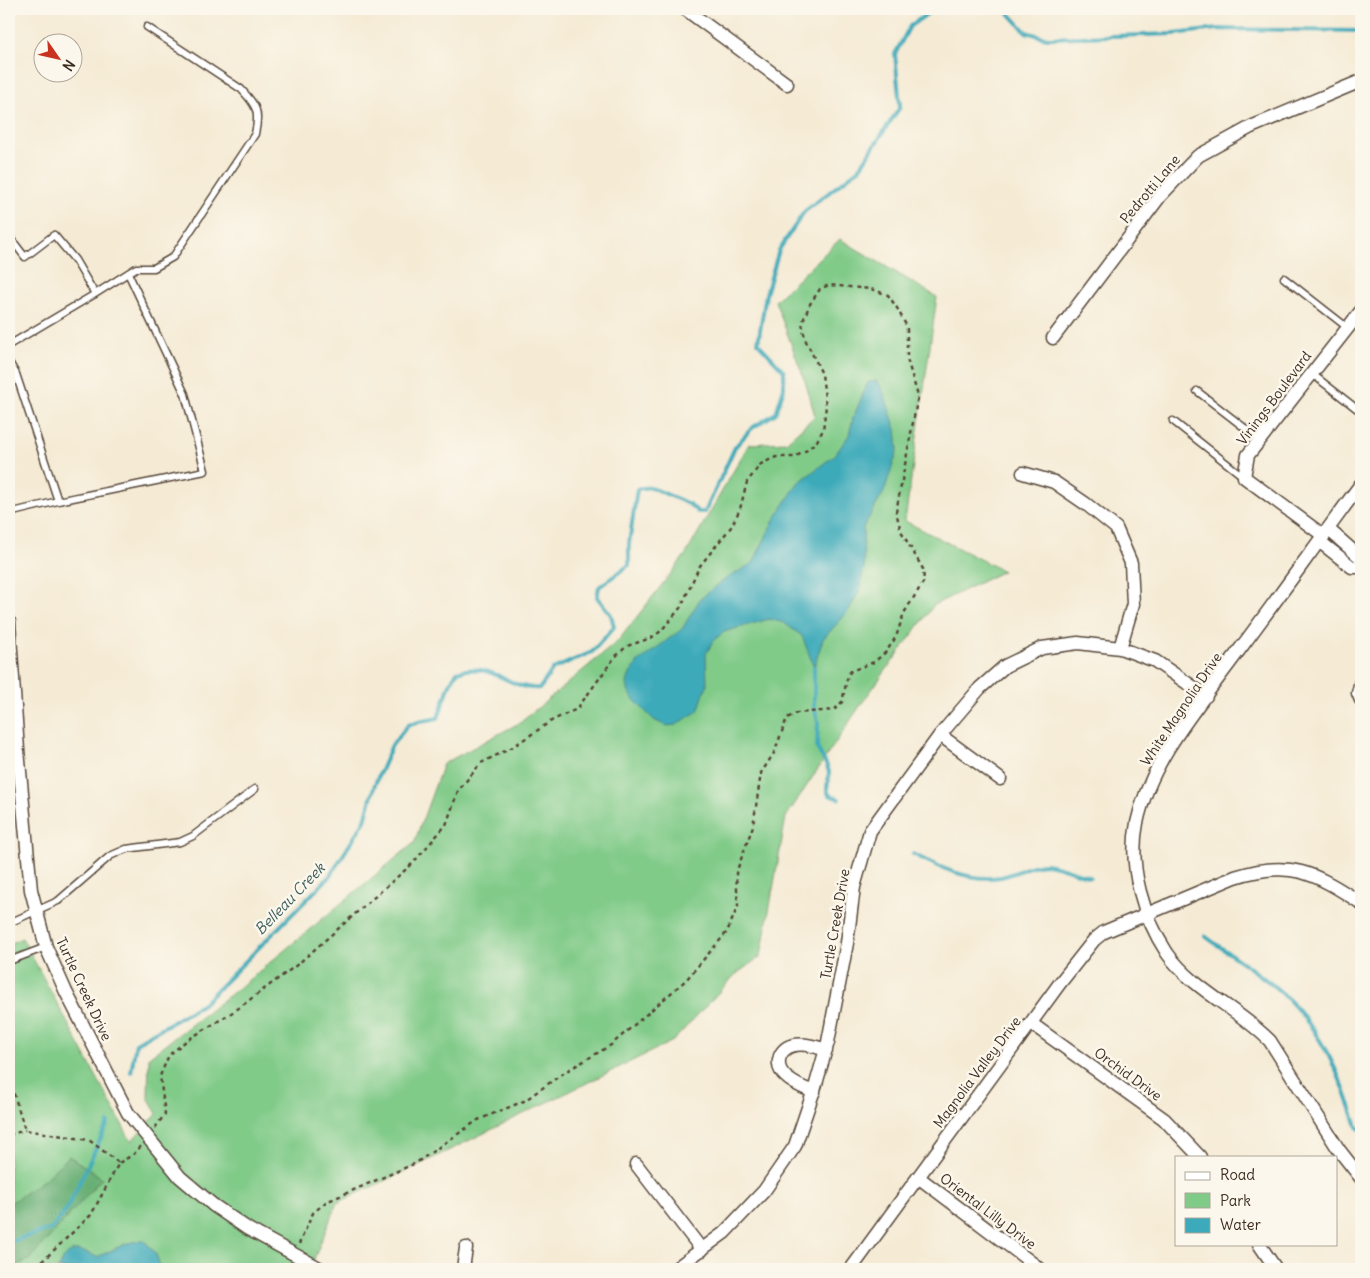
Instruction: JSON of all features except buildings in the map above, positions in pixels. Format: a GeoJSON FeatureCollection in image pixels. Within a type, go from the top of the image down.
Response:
{"type":"FeatureCollection","features":[{"type":"Feature","properties":{"kind":"street"},"geometry":{"type":"LineString","coordinates":[[685,9],[787,84]]}},
{"type":"Feature","properties":{"kind":"street","name":"Pedrotti Lane"},"geometry":{"type":"LineString","coordinates":[[1054,338],[1161,195],[1198,156],[1251,127],[1361,81]]}},
{"type":"Feature","properties":{"kind":"street","name":"Vinings Boulevard"},"geometry":{"type":"LineString","coordinates":[[1244,477],[1248,455],[1361,311]]}},
{"type":"Feature","properties":{"kind":"street"},"geometry":{"type":"LineString","coordinates":[[1023,473],[1054,482],[1116,528],[1131,563],[1133,604],[1120,648]]}},
{"type":"Feature","properties":{"kind":"street"},"geometry":{"type":"LineString","coordinates":[[1244,477],[1324,535],[1361,558]]}},
{"type":"Feature","properties":{"kind":"street","name":"White Magnolia Drive"},"geometry":{"type":"LineString","coordinates":[[1361,484],[1156,767],[1141,809],[1134,854],[1146,916],[1168,954],[1199,986],[1260,1031],[1270,1041],[1339,1150],[1361,1178]]}},
{"type":"Feature","properties":{"kind":"street"},"geometry":{"type":"LineString","coordinates":[[1324,535],[1352,567],[1361,566]]}},
{"type":"Feature","properties":{"kind":"street","name":"Turtle Creek Drive"},"geometry":{"type":"LineString","coordinates":[[9,622],[13,750],[31,890],[46,947],[66,992],[128,1113],[180,1177],[248,1229],[321,1269]]}},
{"type":"Feature","properties":{"kind":"street","name":"Turtle Creek Drive"},"geometry":{"type":"LineString","coordinates":[[676,1269],[724,1233],[764,1191],[794,1146],[814,1092],[826,1050],[847,944],[854,887],[870,831],[940,736],[980,688],[1005,666],[1042,648],[1078,642],[1120,648],[1155,662],[1206,696]]}},
{"type":"Feature","properties":{"kind":"street"},"geometry":{"type":"LineString","coordinates":[[1361,681],[1358,693],[1361,700]]}},
{"type":"Feature","properties":{"kind":"street"},"geometry":{"type":"LineString","coordinates":[[940,736],[1000,779]]}},
{"type":"Feature","properties":{"kind":"street","name":"Magnolia Valley Drive"},"geometry":{"type":"LineString","coordinates":[[851,1269],[1094,940],[1118,925],[1146,916],[1257,870],[1276,868],[1312,875],[1361,903]]}},
{"type":"Feature","properties":{"kind":"street","name":"Orchid Drive"},"geometry":{"type":"LineString","coordinates":[[1032,1024],[1164,1119],[1199,1156]]}},
{"type":"Feature","properties":{"kind":"street"},"geometry":{"type":"LineString","coordinates":[[814,1092],[802,1087],[782,1073],[778,1064],[780,1055],[787,1047],[794,1045],[815,1046],[826,1050]]}},
{"type":"Feature","properties":{"kind":"street"},"geometry":{"type":"LineString","coordinates":[[636,1164],[702,1250]]}},
{"type":"Feature","properties":{"kind":"street","name":"Oriental Lilly Drive"},"geometry":{"type":"LineString","coordinates":[[918,1178],[1040,1269]]}},
{"type":"Feature","properties":{"kind":"street"},"geometry":{"type":"LineString","coordinates":[[1260,1246],[1276,1269]]}},
{"type":"Feature","properties":{"kind":"street"},"geometry":{"type":"LineString","coordinates":[[463,1269],[466,1248]]}},
{"type":"Feature","properties":{"kind":"lane"},"geometry":{"type":"LineString","coordinates":[[9,345],[136,268],[154,268],[173,257],[255,134],[259,117],[251,100],[241,89],[147,27]]}},
{"type":"Feature","properties":{"kind":"lane"},"geometry":{"type":"LineString","coordinates":[[9,236],[26,256],[54,235],[75,260],[95,294]]}},
{"type":"Feature","properties":{"kind":"lane"},"geometry":{"type":"LineString","coordinates":[[9,513],[205,471],[185,394],[128,273]]}},
{"type":"Feature","properties":{"kind":"lane"},"geometry":{"type":"LineString","coordinates":[[1284,278],[1348,328]]}},
{"type":"Feature","properties":{"kind":"lane"},"geometry":{"type":"LineString","coordinates":[[9,362],[16,374],[58,501]]}},
{"type":"Feature","properties":{"kind":"lane"},"geometry":{"type":"LineString","coordinates":[[1311,373],[1361,412]]}},
{"type":"Feature","properties":{"kind":"lane"},"geometry":{"type":"LineString","coordinates":[[1197,391],[1259,440]]}},
{"type":"Feature","properties":{"kind":"lane"},"geometry":{"type":"LineString","coordinates":[[1172,421],[1244,477]]}},
{"type":"Feature","properties":{"kind":"lane"},"geometry":{"type":"LineString","coordinates":[[9,923],[37,912],[73,890],[110,856],[126,849],[180,842],[193,836],[255,789]]}},
{"type":"Feature","properties":{"kind":"lane"},"geometry":{"type":"LineString","coordinates":[[9,961],[46,947]]}},
{"type":"Feature","properties":{"kind":"path"},"geometry":{"type":"LineString","coordinates":[[34,1269],[91,1215],[119,1163],[134,1154],[165,1114],[160,1076],[170,1055],[186,1041],[236,1010],[298,964],[412,864],[446,825],[458,791],[481,763],[510,748],[553,720],[578,709],[615,657],[627,646],[651,638],[662,631],[681,607],[699,567],[730,527],[740,509],[746,482],[760,464],[776,457],[795,457],[817,441],[823,430],[826,406],[822,374],[806,339],[802,323],[810,304],[820,290],[829,285],[871,289],[888,295],[907,327],[907,359],[918,396],[896,512],[900,531],[923,569],[924,581],[904,613],[896,636],[886,652],[874,662],[851,671],[842,702],[834,710],[807,712],[787,718],[774,753],[761,773],[753,826],[738,862],[736,873],[738,906],[726,932],[686,980],[611,1045],[565,1072],[524,1101],[478,1120],[416,1163],[326,1202],[314,1213],[302,1235],[296,1255]]}},
{"type":"Feature","properties":{"kind":"path"},"geometry":{"type":"LineString","coordinates":[[9,1078],[25,1130]]}},
{"type":"Feature","properties":{"kind":"path"},"geometry":{"type":"LineString","coordinates":[[9,1135],[25,1130],[90,1141],[119,1163]]}},
{"type":"Feature","properties":{"kind":"green space"},"geometry":{"type":"Polygon","coordinates":[[[840,239],[937,297],[905,521],[1003,571],[934,605],[862,703],[786,817],[761,956],[735,975],[673,1041],[337,1203],[310,1269],[9,1269],[9,944],[22,938],[131,1141],[157,1114],[148,1097],[149,1057],[239,988],[414,843],[443,764],[521,722],[618,641],[686,554],[749,444],[786,442],[815,416],[805,381],[775,301],[840,239]]]}},
{"type":"Feature","properties":{"kind":"green space"},"geometry":{"type":"Polygon","coordinates":[[[69,1156],[102,1178],[30,1259],[9,1269],[9,1204],[44,1180],[69,1156]]]}},
{"type":"Feature","properties":{"kind":"water"},"geometry":{"type":"Polygon","coordinates":[[[877,381],[882,388],[896,429],[898,449],[884,492],[863,528],[864,568],[859,592],[848,612],[823,639],[814,667],[802,636],[784,623],[769,619],[724,632],[714,640],[706,654],[707,685],[698,711],[676,725],[666,726],[654,720],[634,700],[628,690],[627,682],[630,674],[638,662],[682,629],[700,599],[724,580],[753,563],[774,520],[798,483],[835,455],[849,435],[853,418],[868,382],[877,381]]]}},
{"type":"Feature","properties":{"kind":"water"},"geometry":{"type":"Polygon","coordinates":[[[142,1240],[154,1252],[161,1269],[58,1269],[69,1253],[74,1251],[84,1252],[97,1257],[125,1244],[142,1240]]]}},
{"type":"Feature","properties":{"kind":"waterway","name":"Belleau Creek"},"geometry":{"type":"LineString","coordinates":[[131,1072],[136,1043],[203,1004],[330,876],[365,820],[375,784],[392,745],[409,724],[438,718],[450,684],[457,672],[481,670],[529,688],[540,688],[553,669],[592,652],[614,627],[611,615],[597,597],[599,587],[629,565],[629,544],[637,489],[650,487],[689,504],[698,512],[705,512],[735,447],[752,428],[776,413],[784,388],[784,371],[758,343],[766,294],[779,250],[804,212],[859,169],[900,107],[895,54],[910,26],[934,9]]}},
{"type":"Feature","properties":{"kind":"waterway"},"geometry":{"type":"LineString","coordinates":[[1005,9],[1026,32],[1047,38],[1174,34],[1217,29],[1361,31]]}},
{"type":"Feature","properties":{"kind":"waterway"},"geometry":{"type":"LineString","coordinates":[[814,667],[814,706],[818,722],[817,748],[829,772],[827,789],[829,795],[839,799]]}},
{"type":"Feature","properties":{"kind":"waterway"},"geometry":{"type":"LineString","coordinates":[[913,854],[945,869],[967,876],[1001,877],[1039,864],[1045,864],[1062,867],[1090,877]]}},
{"type":"Feature","properties":{"kind":"waterway"},"geometry":{"type":"LineString","coordinates":[[1205,936],[1265,979],[1297,1009],[1320,1040],[1329,1056],[1345,1091],[1357,1127],[1361,1130]]}},
{"type":"Feature","properties":{"kind":"waterway","name":"Belleau Creek"},"geometry":{"type":"LineString","coordinates":[[9,1242],[52,1229],[67,1209],[108,1123]]}}]}
